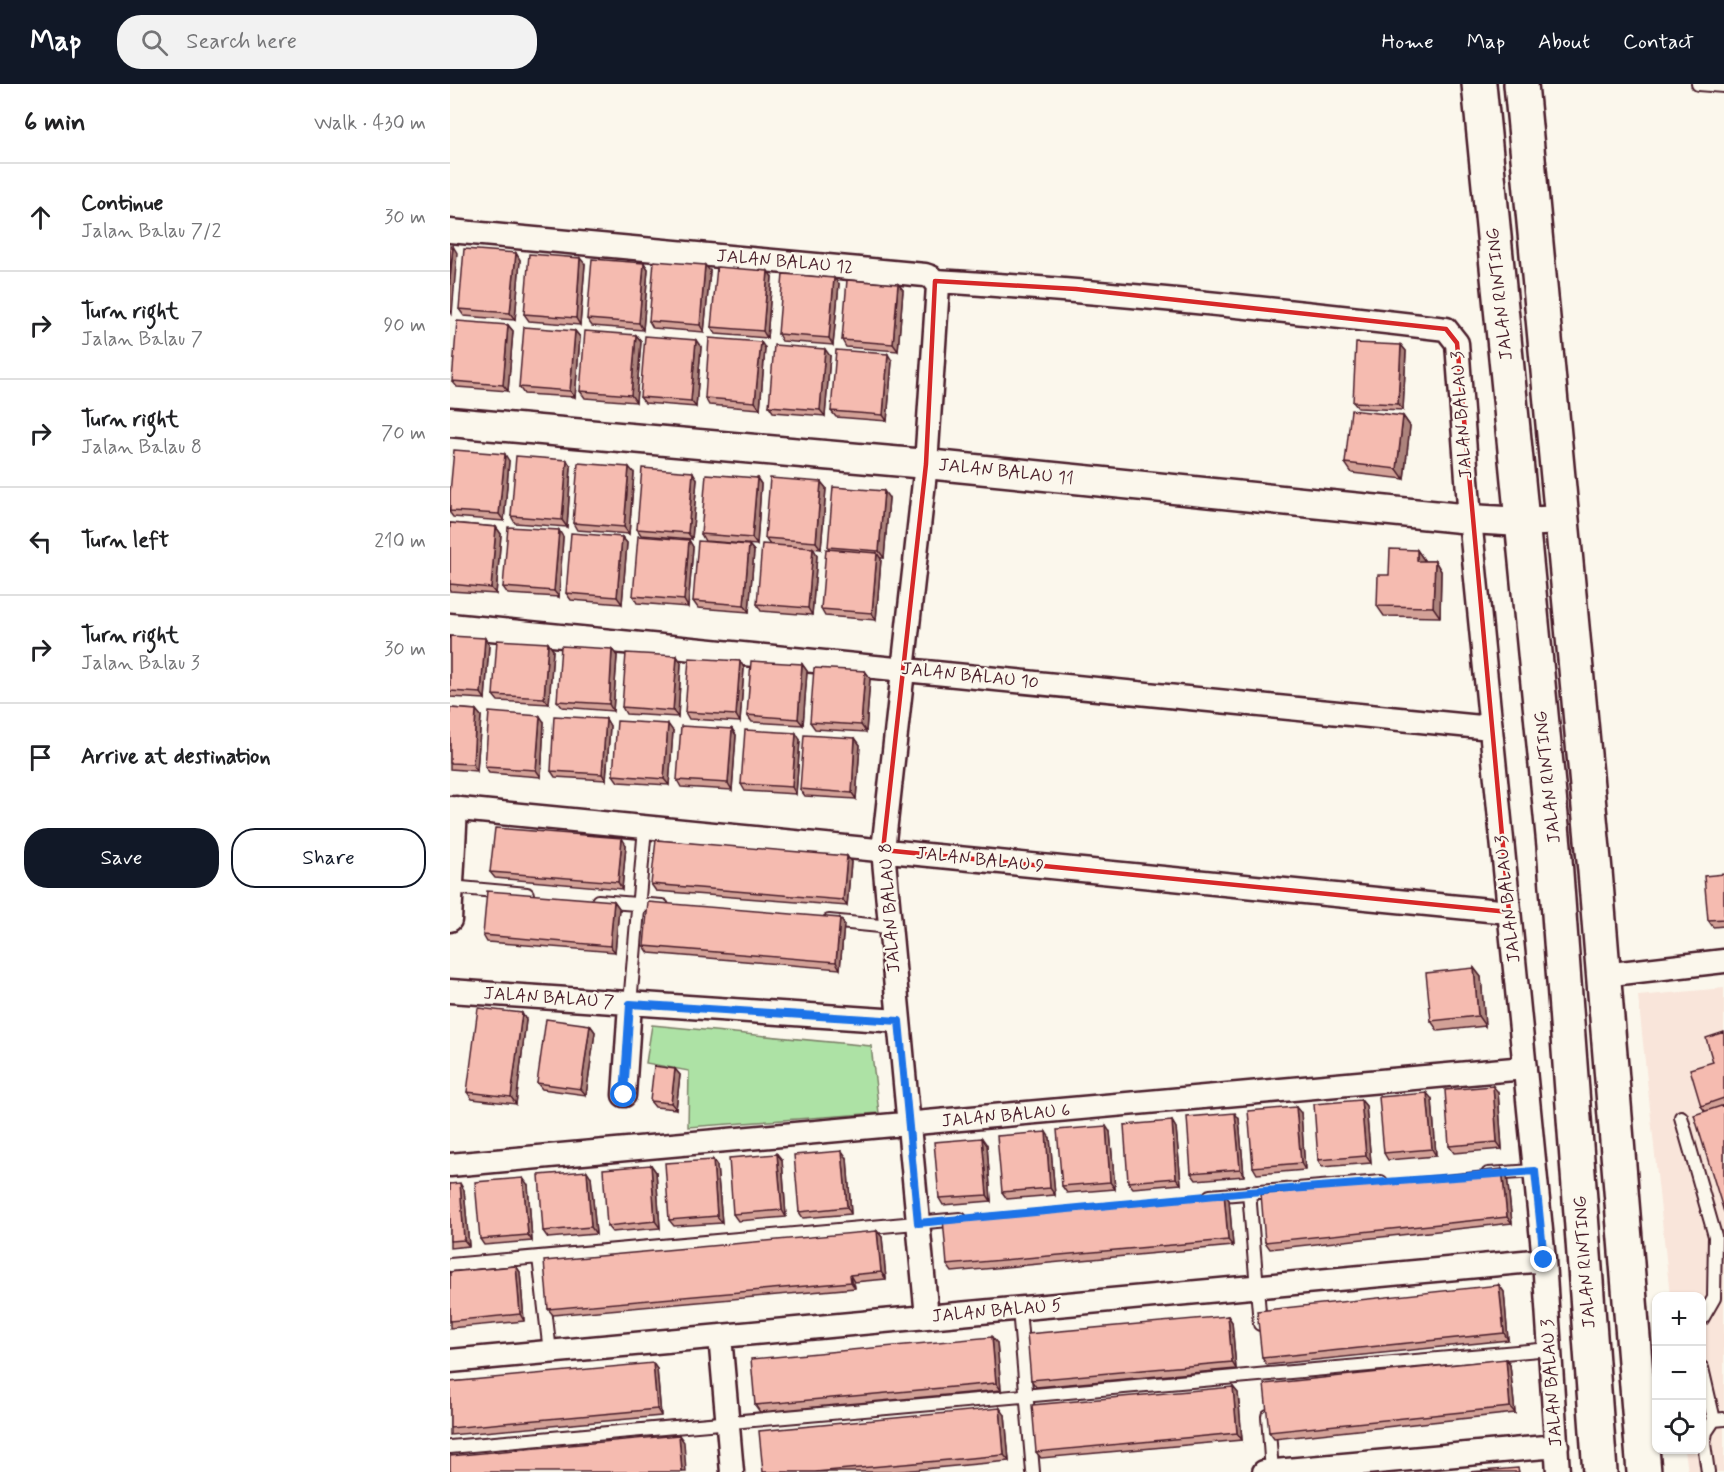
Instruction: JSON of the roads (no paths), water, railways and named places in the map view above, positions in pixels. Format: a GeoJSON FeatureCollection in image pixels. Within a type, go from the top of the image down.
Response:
{"type":"FeatureCollection","features":[{"type":"Feature","properties":{"kind":"main road","name":"JALAN RINTING"},"geometry":{"type":"LineString","coordinates":[[1479,84],[1554,846],[1600,1472]]}},
{"type":"Feature","properties":{"kind":"main road","name":"JALAN RINTING"},"geometry":{"type":"LineString","coordinates":[[1521,84],[1647,1456]]}},
{"type":"Feature","properties":{"kind":"street","name":"JALAN BALAU 12"},"geometry":{"type":"LineString","coordinates":[[450,231],[926,275],[936,281],[1076,290],[1446,329]]}},
{"type":"Feature","properties":{"kind":"street"},"geometry":{"type":"LineString","coordinates":[[926,464],[938,292],[936,281]]}},
{"type":"Feature","properties":{"kind":"street","name":"JALAN BALAU 3"},"geometry":{"type":"LineString","coordinates":[[1446,329],[1457,343],[1470,519],[1544,1260],[1558,1472]]}},
{"type":"Feature","properties":{"kind":"street","name":"JALAN BALAU 11"},"geometry":{"type":"LineString","coordinates":[[450,422],[926,464],[1470,519],[1522,522],[1562,520]]}},
{"type":"Feature","properties":{"kind":"street","name":"JALAN BALAU 8"},"geometry":{"type":"LineString","coordinates":[[926,464],[883,850],[927,1317]]}},
{"type":"Feature","properties":{"kind":"street","name":"JALAN BALAU 10"},"geometry":{"type":"LineString","coordinates":[[450,625],[1491,728]]}},
{"type":"Feature","properties":{"kind":"street"},"geometry":{"type":"LineString","coordinates":[[450,920],[453,808]]}},
{"type":"Feature","properties":{"kind":"street","name":"JALAN BALAU 9"},"geometry":{"type":"LineString","coordinates":[[453,808],[1509,912]]}},
{"type":"Feature","properties":{"kind":"street"},"geometry":{"type":"LineString","coordinates":[[1603,975],[1724,961]]}},
{"type":"Feature","properties":{"kind":"street","name":"JALAN BALAU 7"},"geometry":{"type":"LineString","coordinates":[[450,992],[899,1021]]}},
{"type":"Feature","properties":{"kind":"street"},"geometry":{"type":"LineString","coordinates":[[624,1095],[630,1004]]}},
{"type":"Feature","properties":{"kind":"street","name":"JALAN BALAU 6"},"geometry":{"type":"LineString","coordinates":[[450,1165],[1525,1068]]}},
{"type":"Feature","properties":{"kind":"street","name":"JALAN BALAU 5"},"geometry":{"type":"LineString","coordinates":[[450,1361],[1544,1260]]}},
{"type":"Feature","properties":{"kind":"street"},"geometry":{"type":"LineString","coordinates":[[720,1336],[732,1472]]}},
{"type":"Feature","properties":{"kind":"street"},"geometry":{"type":"LineString","coordinates":[[1270,1472],[1557,1446]]}},
{"type":"Feature","properties":{"kind":"lane"},"geometry":{"type":"LineString","coordinates":[[1698,84],[1724,86]]}},
{"type":"Feature","properties":{"kind":"lane"},"geometry":{"type":"LineString","coordinates":[[630,1004],[645,827]]}},
{"type":"Feature","properties":{"kind":"lane"},"geometry":{"type":"LineString","coordinates":[[451,887],[545,896]]}},
{"type":"Feature","properties":{"kind":"lane"},"geometry":{"type":"LineString","coordinates":[[580,899],[673,908]]}},
{"type":"Feature","properties":{"kind":"lane"},"geometry":{"type":"LineString","coordinates":[[821,921],[890,927]]}},
{"type":"Feature","properties":{"kind":"lane"},"geometry":{"type":"LineString","coordinates":[[1681,1117],[1715,1236],[1714,1298],[1706,1311]]}},
{"type":"Feature","properties":{"kind":"lane"},"geometry":{"type":"LineString","coordinates":[[1475,1175],[1535,1171]]}},
{"type":"Feature","properties":{"kind":"lane"},"geometry":{"type":"LineString","coordinates":[[1202,1197],[1392,1181]]}},
{"type":"Feature","properties":{"kind":"lane"},"geometry":{"type":"LineString","coordinates":[[1249,1192],[1262,1341]]}},
{"type":"Feature","properties":{"kind":"lane"},"geometry":{"type":"LineString","coordinates":[[450,1265],[977,1218]]}},
{"type":"Feature","properties":{"kind":"lane"},"geometry":{"type":"LineString","coordinates":[[538,1257],[550,1352]]}},
{"type":"Feature","properties":{"kind":"lane"},"geometry":{"type":"LineString","coordinates":[[1019,1309],[1032,1472]]}},
{"type":"Feature","properties":{"kind":"lane"},"geometry":{"type":"LineString","coordinates":[[450,1447],[1550,1349]]}},
{"type":"Feature","properties":{"kind":"lane"},"geometry":{"type":"LineString","coordinates":[[1706,1382],[1719,1419],[1706,1432]]}},
{"type":"Feature","properties":{"kind":"lane"},"geometry":{"type":"LineString","coordinates":[[1267,1407],[1270,1472]]}},
{"type":"Feature","properties":{"kind":"lane"},"geometry":{"type":"LineString","coordinates":[[1705,1454],[1708,1472]]}}]}
